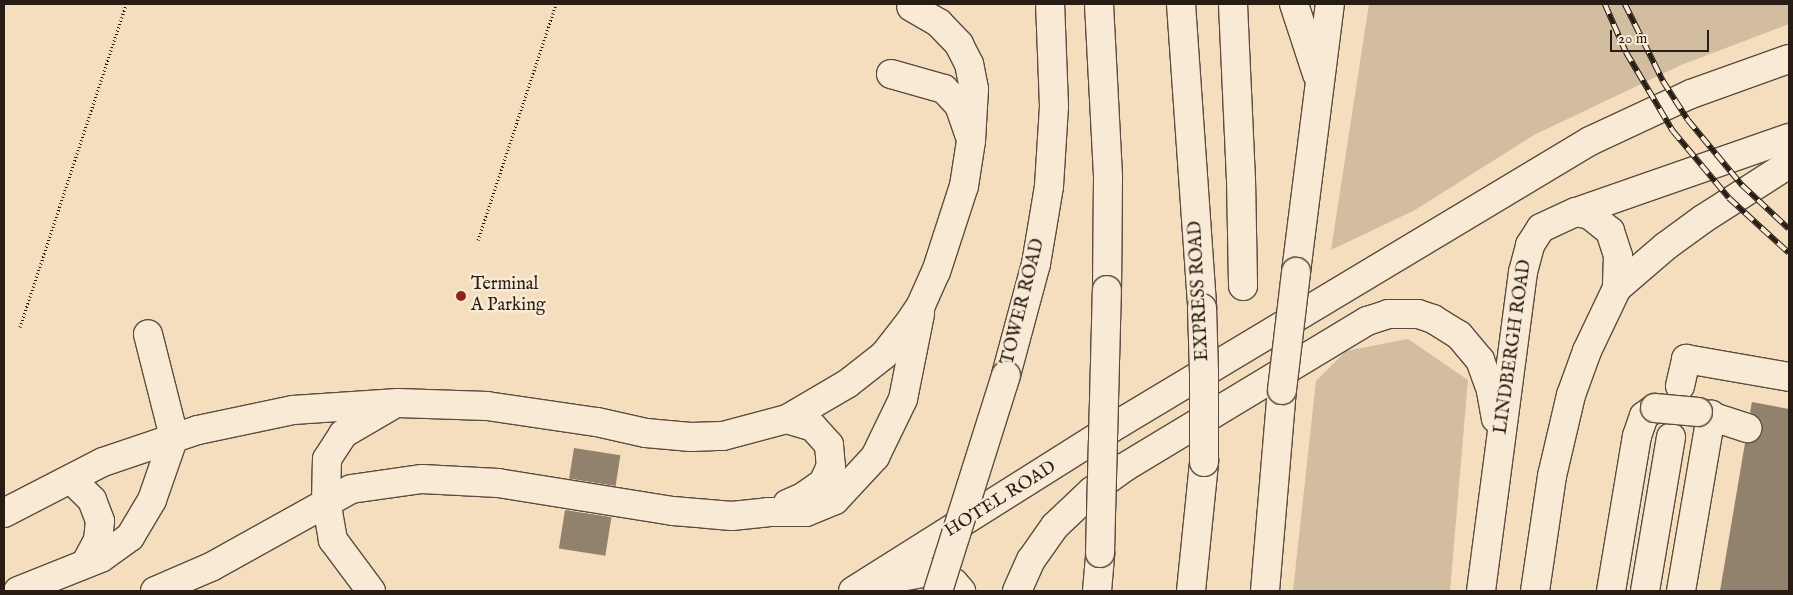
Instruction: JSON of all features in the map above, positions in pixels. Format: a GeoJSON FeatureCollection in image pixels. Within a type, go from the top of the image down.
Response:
{"type":"FeatureCollection","features":[{"type":"Feature","properties":{"kind":"street","name":"TOWER ROAD"},"geometry":{"type":"LineString","coordinates":[[938,591],[1006,375],[1036,264],[1049,186],[1054,106],[1050,4]]}},
{"type":"Feature","properties":{"kind":"street","name":"EXPRESS ROAD"},"geometry":{"type":"LineString","coordinates":[[1181,4],[1202,308],[1204,373],[1204,462],[1188,587]]}},
{"type":"Feature","properties":{"kind":"street"},"geometry":{"type":"LineString","coordinates":[[1233,4],[1238,85],[1242,286]]}},
{"type":"Feature","properties":{"kind":"street"},"geometry":{"type":"LineString","coordinates":[[1294,4],[1319,81]]}},
{"type":"Feature","properties":{"kind":"street"},"geometry":{"type":"LineString","coordinates":[[1265,591],[1282,390],[1330,4]]}},
{"type":"Feature","properties":{"kind":"street"},"geometry":{"type":"LineString","coordinates":[[4,513],[103,462],[198,430],[293,410],[398,402],[487,406],[597,422],[646,433],[691,437],[723,436],[787,419],[847,384],[884,355],[921,305],[936,272],[964,186],[971,141],[974,89],[969,64],[958,44],[939,23],[911,7]]}},
{"type":"Feature","properties":{"kind":"street"},"geometry":{"type":"LineString","coordinates":[[1097,591],[1100,552],[1108,187],[1100,10]]}},
{"type":"Feature","properties":{"kind":"street","name":"HOTEL ROAD"},"geometry":{"type":"LineString","coordinates":[[861,587],[1148,407],[1590,141],[1691,94],[1789,59]]}},
{"type":"Feature","properties":{"kind":"street"},"geometry":{"type":"LineString","coordinates":[[891,74],[944,89],[959,105],[971,141]]}},
{"type":"Feature","properties":{"kind":"street","name":"LINDBERGH ROAD"},"geometry":{"type":"LineString","coordinates":[[1481,591],[1523,272],[1530,245],[1541,228],[1576,212],[1789,138]]}},
{"type":"Feature","properties":{"kind":"street"},"geometry":{"type":"LineString","coordinates":[[1535,591],[1552,476],[1571,394],[1587,350],[1617,288],[1666,246],[1703,219],[1789,164]]}},
{"type":"Feature","properties":{"kind":"street"},"geometry":{"type":"LineString","coordinates":[[1576,212],[1590,215],[1610,231],[1618,256],[1617,288]]}},
{"type":"Feature","properties":{"kind":"street"},"geometry":{"type":"LineString","coordinates":[[155,591],[211,567],[352,489],[422,479],[498,483],[683,512],[732,516],[768,512],[806,512],[835,500],[875,457],[903,399],[921,305]]}},
{"type":"Feature","properties":{"kind":"street"},"geometry":{"type":"LineString","coordinates":[[1017,591],[1031,560],[1055,526],[1092,491],[1125,468],[1360,325],[1388,314],[1418,314],[1433,319],[1459,335],[1470,347],[1480,360],[1491,391],[1495,411],[1498,456]]}},
{"type":"Feature","properties":{"kind":"street"},"geometry":{"type":"LineString","coordinates":[[18,591],[100,558],[130,537],[152,500],[174,437],[148,334]]}},
{"type":"Feature","properties":{"kind":"street"},"geometry":{"type":"LineString","coordinates":[[1680,386],[1686,359],[1789,377]]}},
{"type":"Feature","properties":{"kind":"street"},"geometry":{"type":"LineString","coordinates":[[371,591],[333,540],[326,502],[327,459],[344,434],[398,402]]}},
{"type":"Feature","properties":{"kind":"street"},"geometry":{"type":"LineString","coordinates":[[1612,591],[1637,436],[1644,416],[1655,408],[1704,414],[1747,428]]}},
{"type":"Feature","properties":{"kind":"street"},"geometry":{"type":"LineString","coordinates":[[1682,591],[1704,414]]}},
{"type":"Feature","properties":{"kind":"street"},"geometry":{"type":"LineString","coordinates":[[768,512],[803,497],[824,483],[831,466],[829,445],[813,427],[787,419]]}},
{"type":"Feature","properties":{"kind":"street"},"geometry":{"type":"LineString","coordinates":[[1645,591],[1671,437]]}},
{"type":"Feature","properties":{"kind":"street"},"geometry":{"type":"LineString","coordinates":[[70,479],[92,500],[100,521],[98,540],[86,564]]}},
{"type":"Feature","properties":{"kind":"street"},"geometry":{"type":"LineString","coordinates":[[861,587],[928,572],[954,583],[961,591]]}},
{"type":"Feature","properties":{"kind":"path"},"geometry":{"type":"LineString","coordinates":[[20,327],[126,4]]}},
{"type":"Feature","properties":{"kind":"path"},"geometry":{"type":"LineString","coordinates":[[478,240],[556,4]]}},
{"type":"Feature","properties":{"kind":"shaded area"},"geometry":{"type":"Polygon","coordinates":[[[1369,4],[1789,4],[1789,24],[1681,65],[1534,135],[1415,210],[1331,250],[1369,4]]]}},
{"type":"Feature","properties":{"kind":"shaded area"},"geometry":{"type":"Polygon","coordinates":[[[1408,339],[1468,380],[1450,591],[1293,591],[1316,381],[1346,351],[1408,339]]]}},
{"type":"Feature","properties":{"kind":"building"},"geometry":{"type":"Polygon","coordinates":[[[1752,402],[1789,409],[1789,591],[1720,591],[1745,443],[1757,440],[1762,432],[1762,424],[1759,418],[1750,412],[1752,402]]]}},
{"type":"Feature","properties":{"kind":"building"},"geometry":{"type":"Polygon","coordinates":[[[574,448],[620,455],[616,486],[569,479],[574,448]]]}},
{"type":"Feature","properties":{"kind":"building"},"geometry":{"type":"Polygon","coordinates":[[[565,510],[611,517],[605,556],[559,549],[565,510]]]}},
{"type":"Feature","properties":{"kind":"railway"},"geometry":{"type":"LineString","coordinates":[[1605,4],[1626,52],[1673,131],[1729,198],[1789,253]]}},
{"type":"Feature","properties":{"kind":"railway"},"geometry":{"type":"LineString","coordinates":[[1625,4],[1663,81],[1688,120],[1742,185],[1789,229]]}},
{"type":"Feature","properties":{"kind":"place","name":"Terminal A Parking"},"geometry":{"type":"Point","coordinates":[461,296]}}]}
